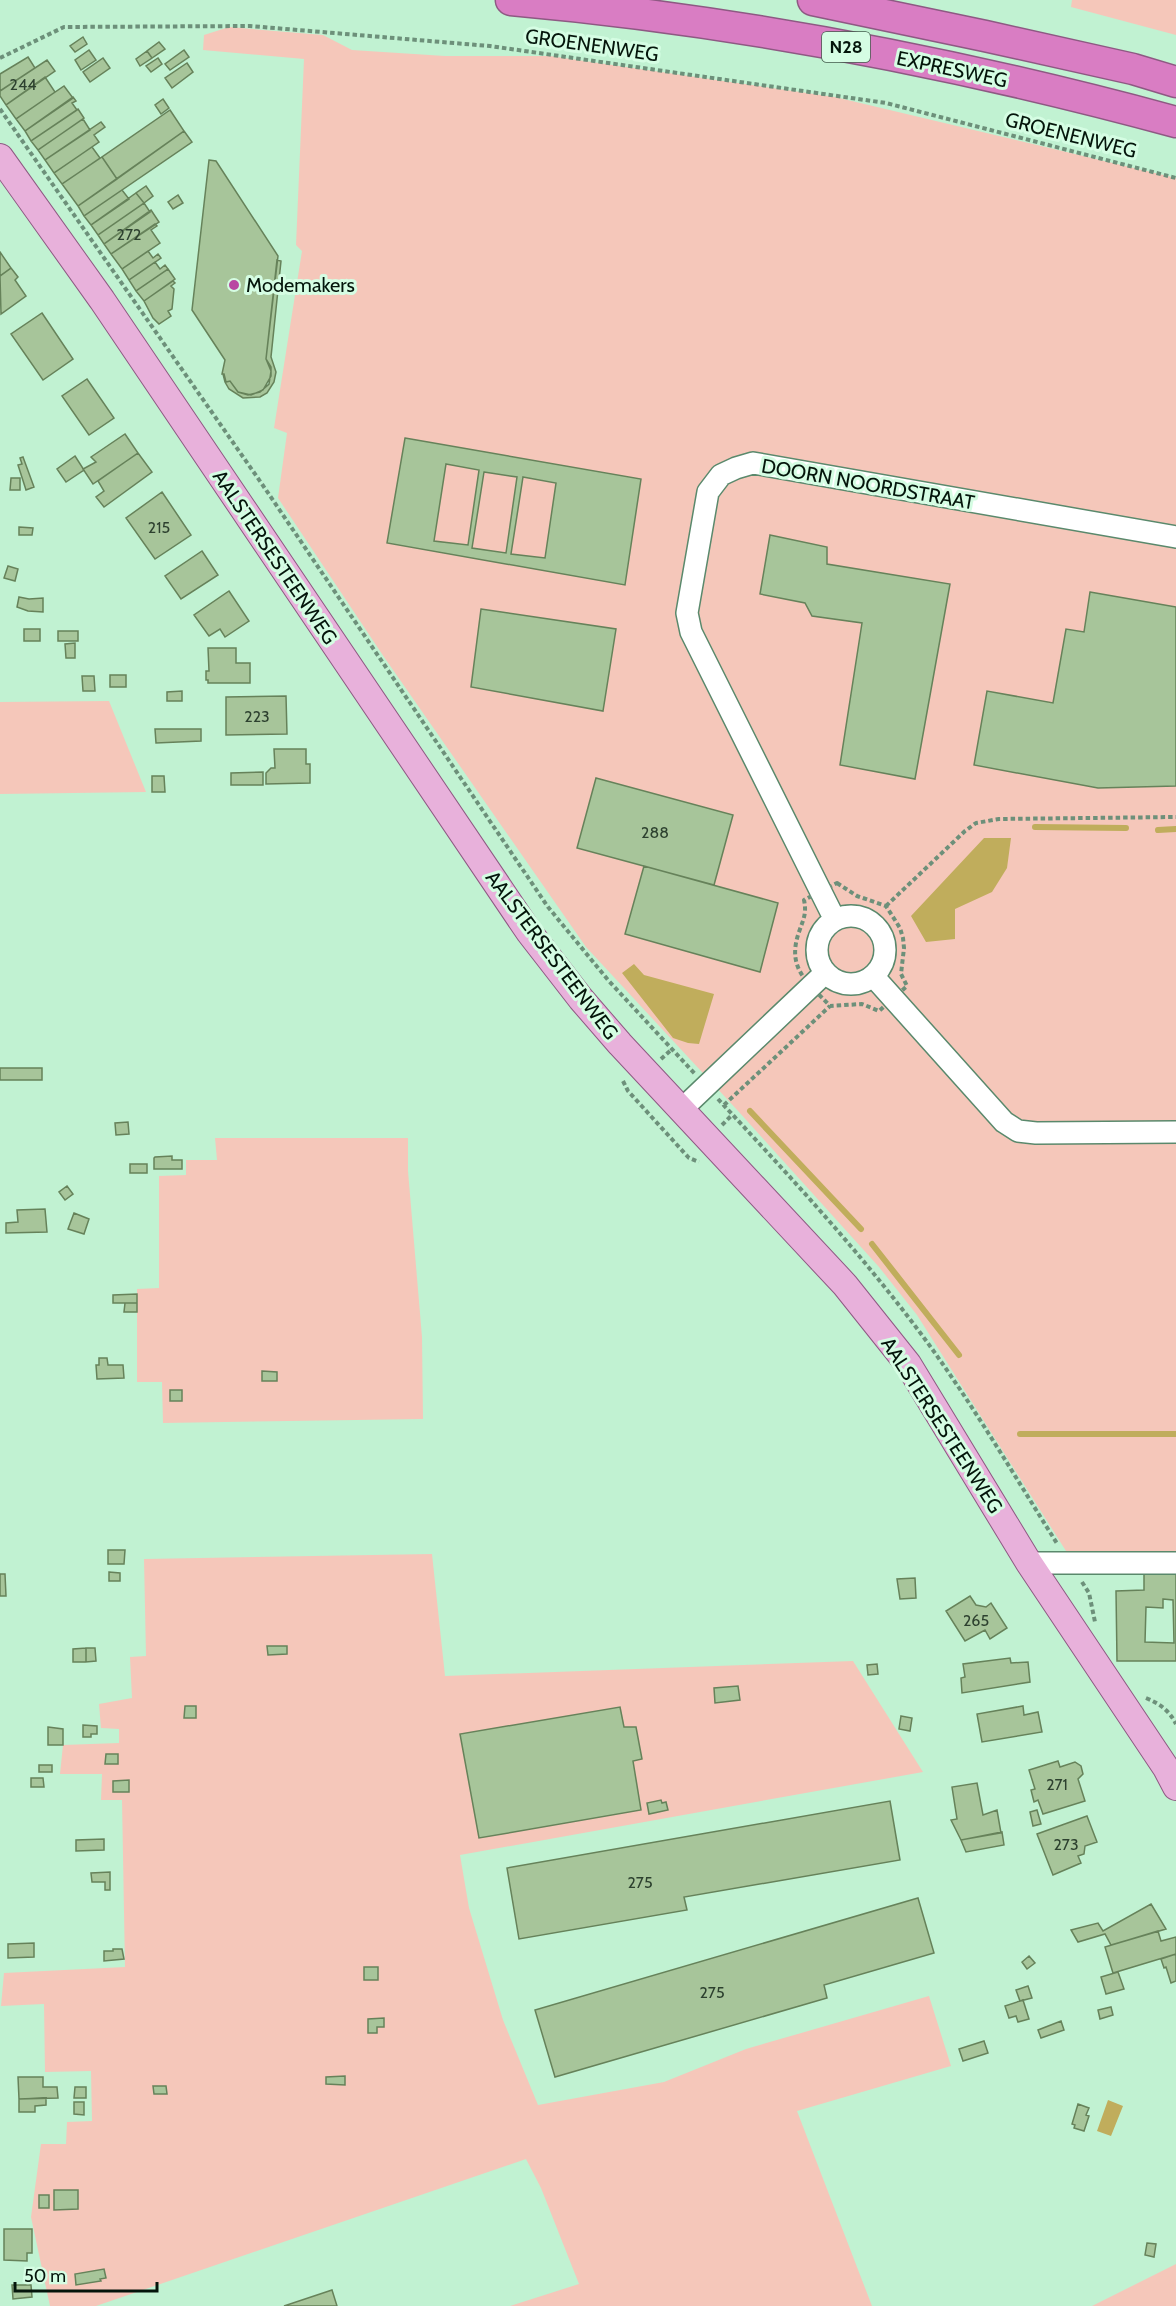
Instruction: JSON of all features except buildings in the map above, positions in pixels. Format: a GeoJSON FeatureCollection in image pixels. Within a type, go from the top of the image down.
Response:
{"type":"FeatureCollection","features":[{"type":"Feature","properties":{"kind":"highway","name":"EXPRESWEG"},"geometry":{"type":"LineString","coordinates":[[511,0],[562,4],[702,23],[839,45],[974,72],[1176,122]]}},
{"type":"Feature","properties":{"kind":"highway","name":"EXPRESWEG"},"geometry":{"type":"LineString","coordinates":[[813,0],[1133,69],[1176,82]]}},
{"type":"Feature","properties":{"kind":"main road","name":"AALSTERSESTEENWEG"},"geometry":{"type":"LineString","coordinates":[[0,157],[102,300],[530,932],[580,999],[844,1285],[908,1364],[1029,1563],[1166,1767],[1176,1787]]}},
{"type":"Feature","properties":{"kind":"street","name":"DOORN NOORDSTRAAT"},"geometry":{"type":"LineString","coordinates":[[835,920],[691,632],[687,613],[708,492],[721,475],[753,463],[1176,537]]}},
{"type":"Feature","properties":{"kind":"street"},"geometry":{"type":"LineString","coordinates":[[682,1109],[819,980],[818,941],[827,926],[844,916],[863,918],[873,923],[882,934],[886,945],[882,966],[874,977],[863,983],[851,985],[819,980]]}},
{"type":"Feature","properties":{"kind":"street"},"geometry":{"type":"LineString","coordinates":[[874,977],[900,993],[1004,1122],[1018,1131],[1036,1133],[1176,1132]]}},
{"type":"Feature","properties":{"kind":"street"},"geometry":{"type":"LineString","coordinates":[[1029,1563],[1176,1563]]}},
{"type":"Feature","properties":{"kind":"path","name":"GROENENWEG"},"geometry":{"type":"LineString","coordinates":[[0,58],[64,27],[250,26],[490,46],[886,103],[1176,178]]}},
{"type":"Feature","properties":{"kind":"path"},"geometry":{"type":"LineString","coordinates":[[0,109],[262,484],[548,907],[608,980],[833,1225],[910,1319],[943,1364],[1089,1593],[1098,1632]]}},
{"type":"Feature","properties":{"kind":"path"},"geometry":{"type":"LineString","coordinates":[[886,906],[976,823],[999,819],[1176,818]]}},
{"type":"Feature","properties":{"kind":"path"},"geometry":{"type":"LineString","coordinates":[[830,1006],[819,980],[798,972],[796,945],[806,917],[832,873]]}},
{"type":"Feature","properties":{"kind":"path"},"geometry":{"type":"LineString","coordinates":[[724,1105],[830,1006],[862,1004],[879,1011],[900,993],[903,938],[900,928],[886,906],[850,892],[799,890]]}},
{"type":"Feature","properties":{"kind":"path"},"geometry":{"type":"LineString","coordinates":[[900,993],[915,995]]}},
{"type":"Feature","properties":{"kind":"path"},"geometry":{"type":"LineString","coordinates":[[1138,1694],[1161,1704],[1171,1714],[1176,1724]]}},
{"type":"Feature","properties":{"kind":"shaded area"},"geometry":{"type":"Polygon","coordinates":[[[1072,0],[1176,0],[1176,35],[1071,7],[1072,0]]]}},
{"type":"Feature","properties":{"kind":"shaded area"},"geometry":{"type":"Polygon","coordinates":[[[229,27],[323,35],[352,50],[445,56],[550,56],[835,97],[1176,178],[1176,1552],[1066,1551],[917,1315],[879,1267],[586,947],[384,657],[278,498],[287,433],[274,428],[302,251],[296,245],[304,59],[203,50],[204,35],[229,27]]]}},
{"type":"Feature","properties":{"kind":"shaded area"},"geometry":{"type":"Polygon","coordinates":[[[109,701],[146,792],[0,794],[0,702],[109,701]]]}},
{"type":"Feature","properties":{"kind":"shaded area"},"geometry":{"type":"Polygon","coordinates":[[[984,838],[1011,838],[1007,868],[992,892],[955,909],[955,939],[926,942],[911,916],[984,838]]]}},
{"type":"Feature","properties":{"kind":"shaded area"},"geometry":{"type":"Polygon","coordinates":[[[634,964],[644,975],[714,994],[699,1044],[673,1038],[622,973],[634,964]]]}},
{"type":"Feature","properties":{"kind":"shaded area"},"geometry":{"type":"Polygon","coordinates":[[[215,1138],[408,1138],[408,1171],[422,1337],[423,1419],[163,1423],[162,1382],[137,1382],[137,1289],[159,1288],[159,1176],[186,1175],[186,1160],[217,1160],[215,1138]]]}},
{"type":"Feature","properties":{"kind":"shaded area"},"geometry":{"type":"Polygon","coordinates":[[[432,1554],[445,1676],[853,1661],[923,1772],[460,1855],[469,1908],[503,2020],[538,2105],[664,2082],[746,2049],[929,1996],[951,2066],[797,2111],[872,2306],[510,2306],[579,2284],[541,2188],[526,2159],[96,2306],[50,2306],[31,2217],[41,2144],[66,2144],[67,2122],[92,2121],[91,2071],[45,2072],[44,2004],[1,2006],[4,1973],[125,1967],[122,1800],[101,1800],[102,1774],[60,1774],[63,1745],[119,1743],[119,1729],[101,1728],[99,1704],[132,1698],[130,1657],[146,1656],[144,1559],[432,1554]]]}},
{"type":"Feature","properties":{"kind":"shaded area"},"geometry":{"type":"Polygon","coordinates":[[[1108,2100],[1123,2106],[1111,2136],[1097,2131],[1108,2100]]]}},
{"type":"Feature","properties":{"kind":"shaded area"},"geometry":{"type":"Polygon","coordinates":[[[1176,2264],[1176,2306],[1092,2306],[1176,2264]]]}},
{"type":"Feature","properties":{"kind":"waterway"},"geometry":{"type":"LineString","coordinates":[[1035,827],[1126,828]]}},
{"type":"Feature","properties":{"kind":"waterway"},"geometry":{"type":"LineString","coordinates":[[1158,830],[1176,829]]}},
{"type":"Feature","properties":{"kind":"waterway"},"geometry":{"type":"LineString","coordinates":[[750,1111],[861,1229]]}},
{"type":"Feature","properties":{"kind":"waterway"},"geometry":{"type":"LineString","coordinates":[[872,1244],[959,1355]]}},
{"type":"Feature","properties":{"kind":"waterway"},"geometry":{"type":"LineString","coordinates":[[1020,1434],[1176,1434]]}},
{"type":"Feature","properties":{"kind":"place","name":"Modemakers"},"geometry":{"type":"Point","coordinates":[234,285]}}]}
